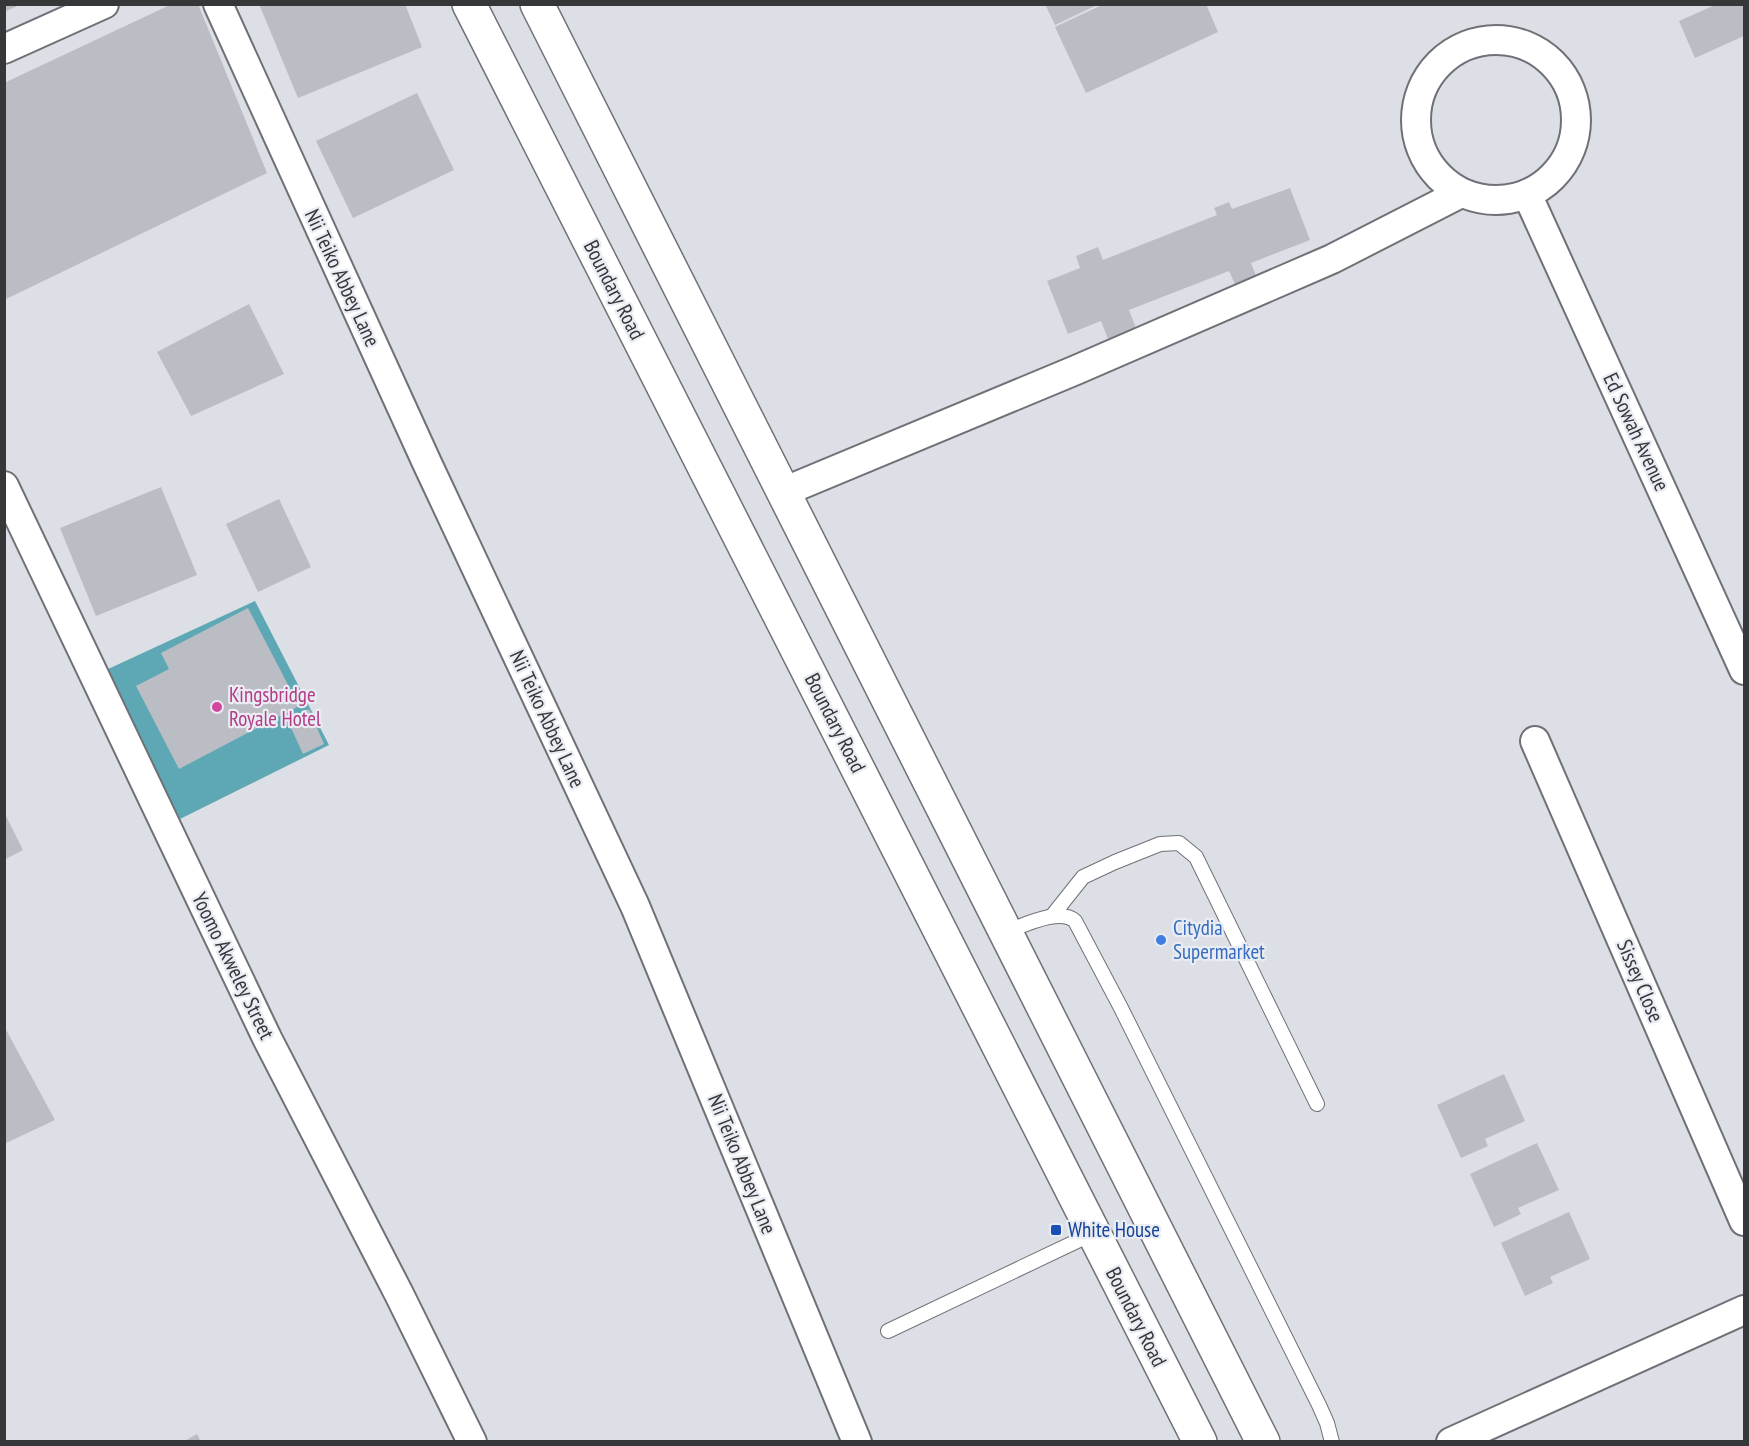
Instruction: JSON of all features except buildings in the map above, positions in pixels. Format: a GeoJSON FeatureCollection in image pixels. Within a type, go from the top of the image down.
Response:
{"type":"FeatureCollection","features":[{"type":"Feature","properties":{"kind":"main road","name":"Boundary Road"},"geometry":{"type":"LineString","coordinates":[[469,4],[1200,1442]]}},
{"type":"Feature","properties":{"kind":"main road"},"geometry":{"type":"LineString","coordinates":[[537,4],[1263,1442]]}},
{"type":"Feature","properties":{"kind":"street"},"geometry":{"type":"LineString","coordinates":[[4,49],[104,4]]}},
{"type":"Feature","properties":{"kind":"street","name":"Nii Teiko Abbey Lane"},"geometry":{"type":"LineString","coordinates":[[218,4],[427,463],[635,906],[857,1442]]}},
{"type":"Feature","properties":{"kind":"street"},"geometry":{"type":"LineString","coordinates":[[1480,40],[1514,41],[1545,56],[1567,80],[1576,113],[1572,146],[1554,175],[1527,194],[1494,201],[1461,193],[1434,173],[1418,143],[1415,110],[1426,78],[1449,54],[1480,40]]}},
{"type":"Feature","properties":{"kind":"street"},"geometry":{"type":"LineString","coordinates":[[783,492],[1076,370],[1332,259],[1461,193]]}},
{"type":"Feature","properties":{"kind":"street","name":"Ed Sowah Avenue"},"geometry":{"type":"LineString","coordinates":[[1527,194],[1744,670]]}},
{"type":"Feature","properties":{"kind":"street","name":"Yoomo Akweley Street"},"geometry":{"type":"LineString","coordinates":[[4,486],[267,1038],[394,1284],[472,1442]]}},
{"type":"Feature","properties":{"kind":"street","name":"Sissey Close"},"geometry":{"type":"LineString","coordinates":[[1535,741],[1744,1221]]}},
{"type":"Feature","properties":{"kind":"street"},"geometry":{"type":"LineString","coordinates":[[1451,1442],[1744,1310]]}},
{"type":"Feature","properties":{"kind":"lane"},"geometry":{"type":"LineString","coordinates":[[1052,916],[1083,877],[1115,861],[1160,844],[1179,843],[1196,857],[1317,1104]]}},
{"type":"Feature","properties":{"kind":"lane"},"geometry":{"type":"LineString","coordinates":[[1005,932],[1052,916],[1068,916],[1080,928],[1319,1405],[1332,1442]]}},
{"type":"Feature","properties":{"kind":"lane"},"geometry":{"type":"LineString","coordinates":[[888,1331],[1094,1233]]}},
{"type":"Feature","properties":{"kind":"water","name":"Kingsbridge Royale Hotel"},"geometry":{"type":"Polygon","coordinates":[[[255,601],[329,745],[180,819],[106,670],[255,601]]]}},
{"type":"Feature","properties":{"kind":"place","name":"Kingsbridge Royale Hotel"},"geometry":{"type":"Point","coordinates":[217,707]}},
{"type":"Feature","properties":{"kind":"place","name":"Citydia Supermarket"},"geometry":{"type":"Point","coordinates":[1161,940]}},
{"type":"Feature","properties":{"kind":"place","name":"White House"},"geometry":{"type":"Point","coordinates":[1056,1230]}}]}
